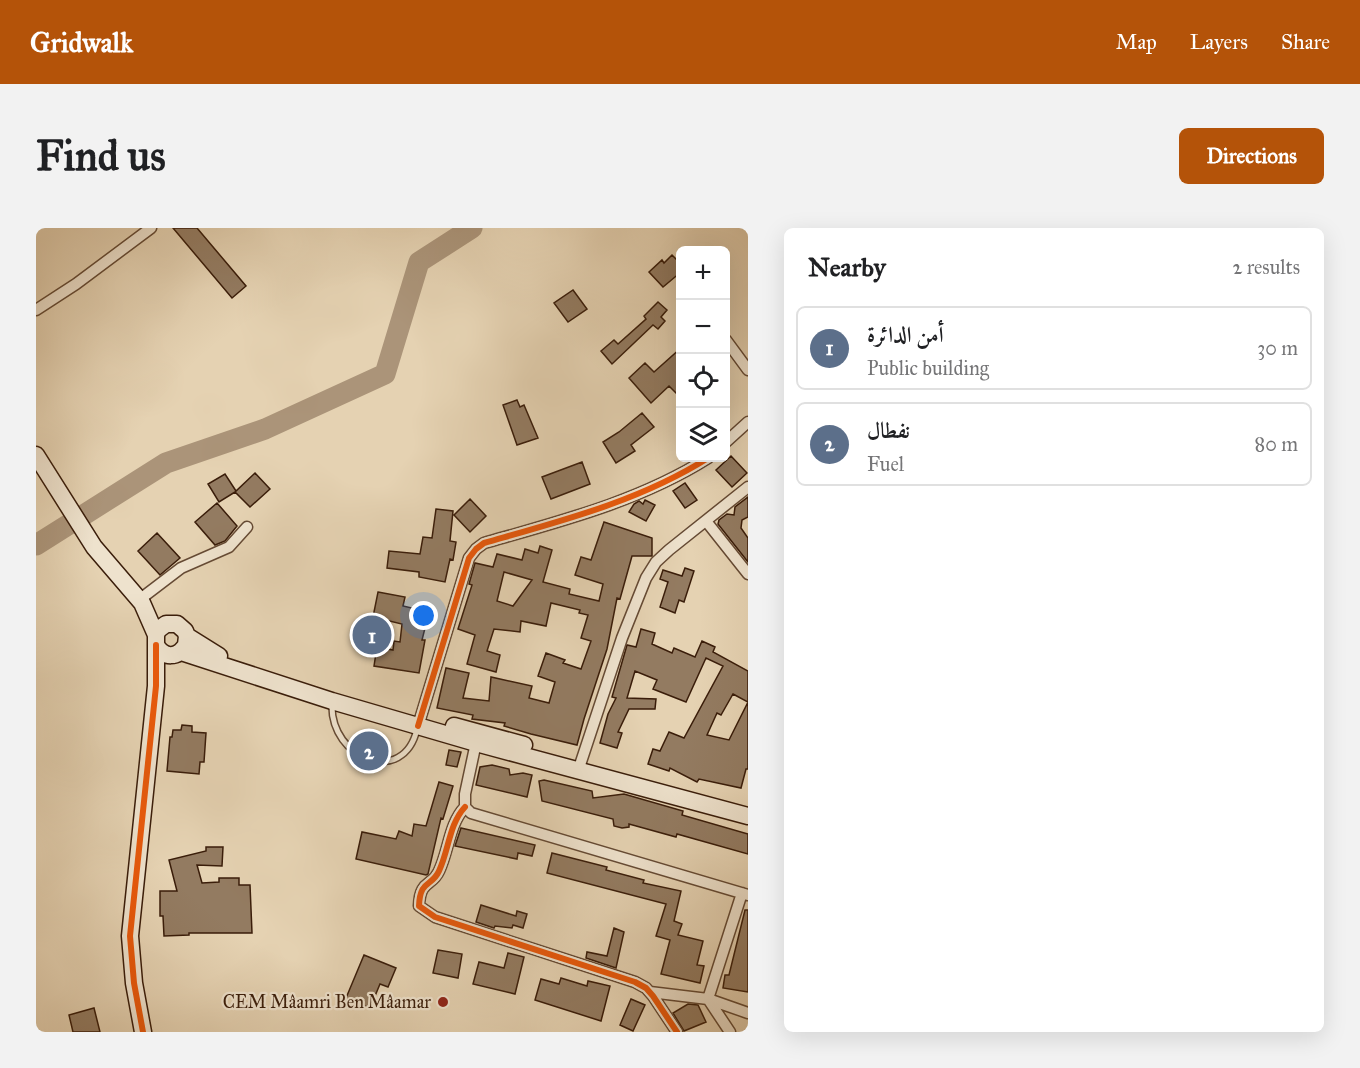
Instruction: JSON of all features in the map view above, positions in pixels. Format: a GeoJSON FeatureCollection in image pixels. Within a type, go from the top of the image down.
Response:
{"type":"FeatureCollection","features":[{"type":"Feature","properties":{"kind":"main road"},"geometry":{"type":"LineString","coordinates":[[36,455],[94,547],[141,602],[181,627],[187,636],[246,671]]}},
{"type":"Feature","properties":{"kind":"main road"},"geometry":{"type":"LineString","coordinates":[[141,602],[163,653],[177,654],[246,671],[748,816]]}},
{"type":"Feature","properties":{"kind":"main road"},"geometry":{"type":"LineString","coordinates":[[143,1032],[134,983],[130,936],[156,686],[156,640],[162,626],[172,623]]}},
{"type":"Feature","properties":{"kind":"main road"},"geometry":{"type":"LineString","coordinates":[[156,686],[163,670],[186,645],[187,636]]}},
{"type":"Feature","properties":{"kind":"main road"},"geometry":{"type":"LineString","coordinates":[[580,766],[748,806]]}},
{"type":"Feature","properties":{"kind":"street"},"geometry":{"type":"LineString","coordinates":[[36,310],[76,284],[151,228]]}},
{"type":"Feature","properties":{"kind":"street"},"geometry":{"type":"LineString","coordinates":[[730,345],[748,370]]}},
{"type":"Feature","properties":{"kind":"street"},"geometry":{"type":"LineString","coordinates":[[730,438],[748,422]]}},
{"type":"Feature","properties":{"kind":"street"},"geometry":{"type":"LineString","coordinates":[[419,722],[469,558],[476,549],[484,543],[598,510],[659,484],[700,462]]}},
{"type":"Feature","properties":{"kind":"street"},"geometry":{"type":"LineString","coordinates":[[580,766],[622,638],[646,578],[656,562],[748,488]]}},
{"type":"Feature","properties":{"kind":"street"},"geometry":{"type":"LineString","coordinates":[[706,521],[748,574]]}},
{"type":"Feature","properties":{"kind":"street"},"geometry":{"type":"LineString","coordinates":[[141,602],[181,568],[229,547],[247,527]]}},
{"type":"Feature","properties":{"kind":"street"},"geometry":{"type":"LineString","coordinates":[[477,738],[465,794],[465,807],[471,813],[745,894],[708,999]]}},
{"type":"Feature","properties":{"kind":"street"},"geometry":{"type":"LineString","coordinates":[[465,807],[458,814],[438,874],[424,885],[419,894],[419,906],[435,917],[635,982],[650,992],[676,1032]]}},
{"type":"Feature","properties":{"kind":"street"},"geometry":{"type":"LineString","coordinates":[[650,992],[708,999],[748,1012]]}},
{"type":"Feature","properties":{"kind":"street"},"geometry":{"type":"LineString","coordinates":[[708,999],[730,1032]]}},
{"type":"Feature","properties":{"kind":"lane"},"geometry":{"type":"LineString","coordinates":[[333,697],[332,715],[337,734],[346,746],[362,757],[377,760],[394,759],[407,751],[412,744],[419,722]]}},
{"type":"Feature","properties":{"kind":"building"},"geometry":{"type":"Polygon","coordinates":[[[173,228],[197,228],[246,286],[232,298],[173,228]]]}},
{"type":"Feature","properties":{"kind":"building"},"geometry":{"type":"Polygon","coordinates":[[[672,255],[676,259],[676,276],[663,287],[649,272],[662,260],[664,263],[672,255]]]}},
{"type":"Feature","properties":{"kind":"building"},"geometry":{"type":"Polygon","coordinates":[[[573,290],[587,309],[568,322],[554,303],[573,290]]]}},
{"type":"Feature","properties":{"kind":"building"},"geometry":{"type":"Polygon","coordinates":[[[658,302],[667,310],[661,317],[665,321],[658,329],[653,325],[612,364],[601,351],[614,340],[618,344],[646,319],[644,316],[658,302]]]}},
{"type":"Feature","properties":{"kind":"building"},"geometry":{"type":"Polygon","coordinates":[[[676,352],[676,393],[669,386],[651,403],[629,378],[645,363],[654,372],[676,352]]]}},
{"type":"Feature","properties":{"kind":"building"},"geometry":{"type":"Polygon","coordinates":[[[517,400],[520,407],[524,405],[538,438],[517,445],[503,405],[517,400]]]}},
{"type":"Feature","properties":{"kind":"building"},"geometry":{"type":"Polygon","coordinates":[[[642,413],[654,427],[631,445],[635,451],[616,463],[603,442],[642,413]]]}},
{"type":"Feature","properties":{"kind":"building"},"geometry":{"type":"Polygon","coordinates":[[[730,457],[747,473],[732,487],[716,470],[725,462],[730,462],[730,457]]]}},
{"type":"Feature","properties":{"kind":"building"},"geometry":{"type":"Polygon","coordinates":[[[582,462],[590,484],[551,499],[542,477],[582,462]]]}},
{"type":"Feature","properties":{"kind":"building"},"geometry":{"type":"Polygon","coordinates":[[[255,473],[270,489],[250,507],[235,492],[219,502],[208,484],[225,474],[236,491],[255,473]]]}},
{"type":"Feature","properties":{"kind":"building"},"geometry":{"type":"Polygon","coordinates":[[[685,483],[697,500],[685,508],[673,491],[685,483]]]}},
{"type":"Feature","properties":{"kind":"building"},"geometry":{"type":"Polygon","coordinates":[[[748,497],[748,517],[742,520],[741,528],[748,538],[748,562],[718,524],[719,520],[727,514],[734,515],[735,507],[748,497]]]}},
{"type":"Feature","properties":{"kind":"building"},"geometry":{"type":"Polygon","coordinates":[[[470,499],[486,516],[470,532],[454,515],[470,499]]]}},
{"type":"Feature","properties":{"kind":"building"},"geometry":{"type":"Polygon","coordinates":[[[645,500],[655,505],[646,521],[629,512],[634,504],[639,501],[643,504],[645,500]]]}},
{"type":"Feature","properties":{"kind":"building"},"geometry":{"type":"Polygon","coordinates":[[[217,503],[237,526],[225,541],[215,545],[195,522],[217,503]]]}},
{"type":"Feature","properties":{"kind":"building"},"geometry":{"type":"Polygon","coordinates":[[[436,509],[453,511],[450,541],[456,542],[453,560],[450,559],[445,582],[419,577],[419,572],[387,568],[389,551],[420,554],[423,537],[432,538],[436,509]]]}},
{"type":"Feature","properties":{"kind":"building"},"geometry":{"type":"Polygon","coordinates":[[[604,522],[652,538],[652,556],[632,556],[620,599],[617,598],[607,649],[577,745],[504,726],[505,723],[472,719],[473,715],[437,708],[446,668],[469,673],[463,698],[489,701],[491,677],[532,686],[529,698],[549,703],[555,682],[538,676],[546,653],[565,660],[563,663],[581,669],[591,641],[581,638],[588,615],[579,613],[580,610],[551,603],[546,626],[521,621],[520,632],[494,629],[487,651],[500,655],[496,672],[467,664],[475,635],[458,629],[472,585],[469,584],[475,563],[493,567],[497,554],[522,560],[525,549],[538,553],[540,546],[552,550],[543,582],[570,589],[569,594],[599,601],[603,584],[575,575],[581,557],[591,560],[604,522]],[[504,572],[497,601],[513,606],[532,580],[504,572]]]}},
{"type":"Feature","properties":{"kind":"building"},"geometry":{"type":"Polygon","coordinates":[[[157,533],[180,558],[160,575],[138,551],[157,533]]]}},
{"type":"Feature","properties":{"kind":"building"},"geometry":{"type":"Polygon","coordinates":[[[685,568],[694,571],[684,602],[679,600],[675,613],[660,607],[668,582],[660,579],[663,570],[682,576],[685,568]]]}},
{"type":"Feature","properties":{"kind":"building"},"geometry":{"type":"Polygon","coordinates":[[[378,592],[405,597],[403,606],[429,612],[422,640],[425,640],[419,673],[374,666],[377,647],[393,650],[394,641],[400,642],[402,624],[373,617],[378,592]]]}},
{"type":"Feature","properties":{"kind":"building"},"geometry":{"type":"Polygon","coordinates":[[[641,629],[655,633],[652,644],[672,653],[674,648],[695,657],[702,641],[715,647],[713,652],[748,671],[748,702],[748,769],[746,769],[741,788],[699,779],[697,782],[670,768],[669,771],[648,764],[653,749],[660,751],[669,732],[684,738],[723,666],[706,658],[686,702],[653,689],[657,680],[635,671],[627,698],[656,699],[655,709],[629,709],[618,732],[622,733],[617,748],[600,743],[608,714],[616,698],[612,697],[627,645],[636,647],[641,629]],[[733,694],[721,715],[717,713],[707,735],[729,740],[748,702],[733,694]]]}},
{"type":"Feature","properties":{"kind":"building"},"geometry":{"type":"Polygon","coordinates":[[[182,725],[192,726],[192,732],[206,733],[204,762],[200,762],[199,774],[167,771],[170,737],[172,737],[173,730],[181,730],[182,725]]]}},
{"type":"Feature","properties":{"kind":"building"},"geometry":{"type":"Polygon","coordinates":[[[449,750],[461,752],[457,767],[446,765],[449,750]]]}},
{"type":"Feature","properties":{"kind":"building"},"geometry":{"type":"Polygon","coordinates":[[[492,765],[509,769],[510,775],[523,773],[532,775],[527,797],[476,785],[480,767],[492,765]]]}},
{"type":"Feature","properties":{"kind":"building"},"geometry":{"type":"Polygon","coordinates":[[[544,780],[592,791],[593,798],[624,794],[683,811],[682,815],[748,834],[748,854],[677,834],[676,837],[629,824],[629,827],[622,828],[614,826],[613,819],[542,801],[539,781],[544,780]]]}},
{"type":"Feature","properties":{"kind":"building"},"geometry":{"type":"Polygon","coordinates":[[[439,782],[453,786],[443,819],[441,818],[428,874],[356,859],[362,832],[396,839],[399,831],[412,836],[414,824],[426,826],[439,782]]]}},
{"type":"Feature","properties":{"kind":"building"},"geometry":{"type":"Polygon","coordinates":[[[461,828],[535,845],[532,856],[518,853],[517,859],[455,846],[461,828]]]}},
{"type":"Feature","properties":{"kind":"building"},"geometry":{"type":"Polygon","coordinates":[[[206,847],[223,847],[222,866],[197,865],[202,883],[219,882],[219,878],[239,878],[239,885],[250,885],[252,933],[189,933],[189,935],[164,936],[163,916],[160,916],[160,891],[177,891],[169,860],[206,851],[206,847]]]}},
{"type":"Feature","properties":{"kind":"building"},"geometry":{"type":"Polygon","coordinates":[[[552,853],[607,867],[606,870],[644,880],[643,883],[681,891],[674,921],[682,924],[678,935],[703,941],[697,965],[704,966],[700,983],[661,974],[670,940],[656,936],[666,904],[547,873],[552,853]]]}},
{"type":"Feature","properties":{"kind":"building"},"geometry":{"type":"Polygon","coordinates":[[[481,905],[516,916],[517,911],[527,914],[523,928],[513,925],[512,928],[495,926],[494,928],[476,922],[481,905]]]}},
{"type":"Feature","properties":{"kind":"building"},"geometry":{"type":"Polygon","coordinates":[[[745,910],[748,910],[748,992],[723,988],[725,975],[729,975],[745,910]]]}},
{"type":"Feature","properties":{"kind":"building"},"geometry":{"type":"Polygon","coordinates":[[[614,928],[624,932],[616,968],[586,958],[587,952],[607,956],[614,928]]]}},
{"type":"Feature","properties":{"kind":"building"},"geometry":{"type":"Polygon","coordinates":[[[438,950],[462,954],[458,978],[433,973],[438,950]]]}},
{"type":"Feature","properties":{"kind":"building"},"geometry":{"type":"Polygon","coordinates":[[[508,953],[524,957],[515,994],[473,984],[479,962],[504,968],[508,953]]]}},
{"type":"Feature","properties":{"kind":"building"},"geometry":{"type":"Polygon","coordinates":[[[364,955],[396,968],[388,987],[380,984],[370,1008],[346,998],[364,955]]]}},
{"type":"Feature","properties":{"kind":"building"},"geometry":{"type":"Polygon","coordinates":[[[561,978],[587,986],[588,981],[610,986],[601,1021],[535,1000],[541,979],[559,984],[561,978]]]}},
{"type":"Feature","properties":{"kind":"building"},"geometry":{"type":"Polygon","coordinates":[[[631,999],[645,1005],[633,1031],[620,1025],[631,999]]]}},
{"type":"Feature","properties":{"kind":"building"},"geometry":{"type":"Polygon","coordinates":[[[688,1004],[698,1005],[706,1022],[684,1031],[673,1013],[688,1004]]]}},
{"type":"Feature","properties":{"kind":"building"},"geometry":{"type":"Polygon","coordinates":[[[94,1008],[100,1032],[73,1032],[69,1015],[94,1008]]]}},
{"type":"Feature","properties":{"kind":"waterway"},"geometry":{"type":"LineString","coordinates":[[36,545],[166,463],[265,429],[385,374],[419,262],[472,228]]}},
{"type":"Feature","properties":{"kind":"cycle path"},"geometry":{"type":"LineString","coordinates":[[418,726],[469,558],[476,549],[484,543],[571,518],[628,498],[701,462]]}},
{"type":"Feature","properties":{"kind":"cycle path"},"geometry":{"type":"LineString","coordinates":[[143,1032],[134,983],[130,936],[156,686],[156,645]]}},
{"type":"Feature","properties":{"kind":"cycle path"},"geometry":{"type":"LineString","coordinates":[[465,807],[452,829],[439,871],[422,891],[419,906],[435,917],[635,982],[646,988],[653,996],[677,1032]]}},
{"type":"Feature","properties":{"kind":"place","name":"أمن الدائرة"},"geometry":{"type":"Point","coordinates":[372,635]}},
{"type":"Feature","properties":{"kind":"place","name":"نفطال"},"geometry":{"type":"Point","coordinates":[369,751]}},
{"type":"Feature","properties":{"kind":"place","name":"CEM Mâamri Ben Mâamar"},"geometry":{"type":"Point","coordinates":[443,1002]}}]}
